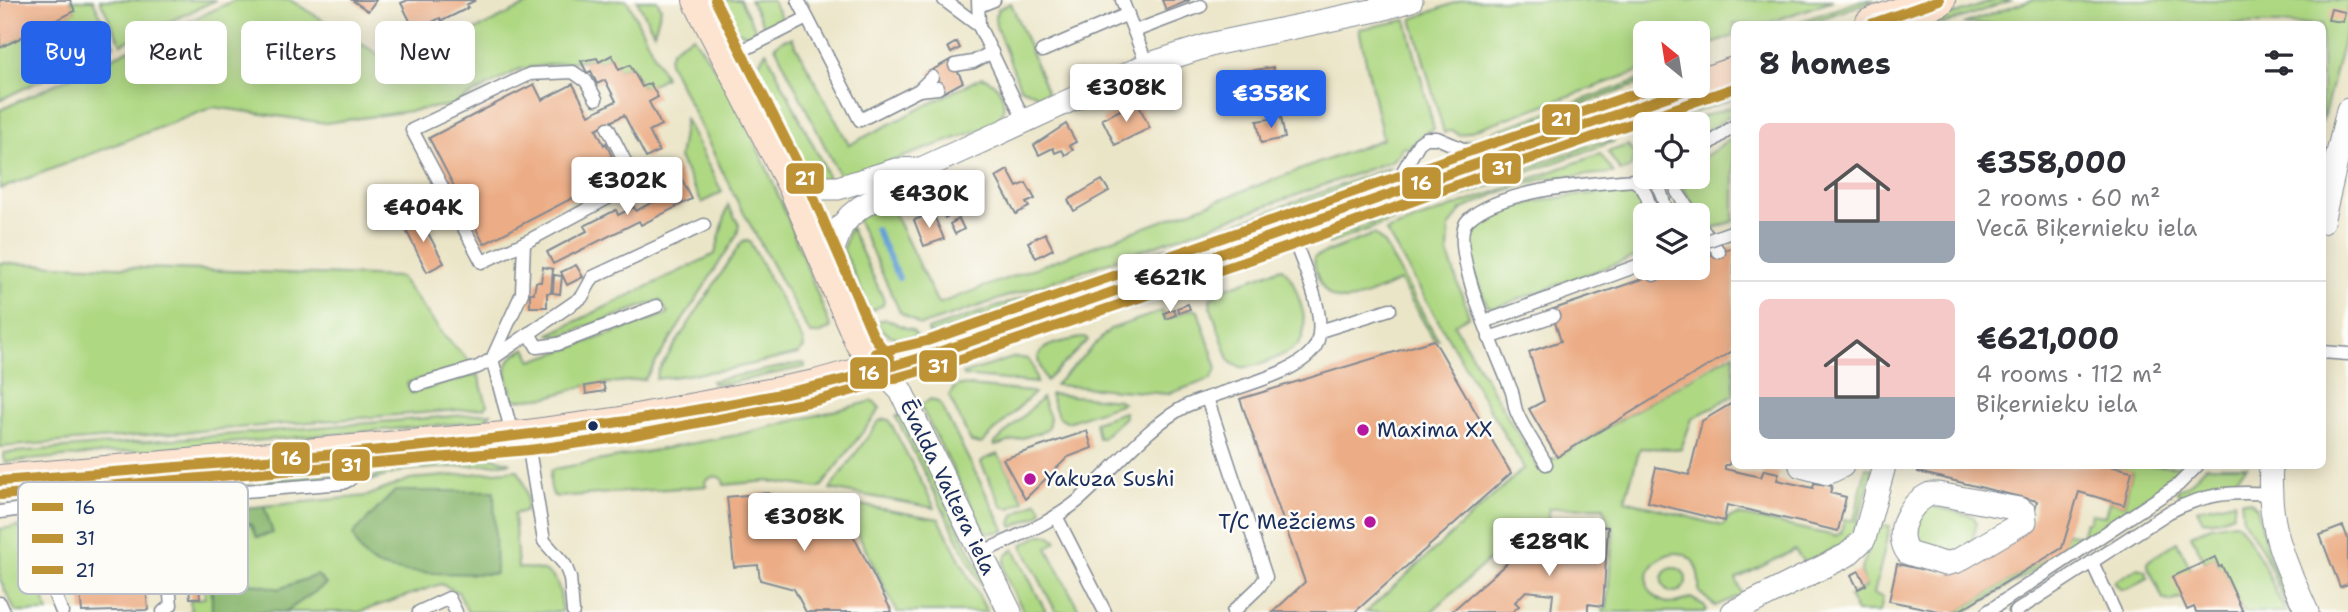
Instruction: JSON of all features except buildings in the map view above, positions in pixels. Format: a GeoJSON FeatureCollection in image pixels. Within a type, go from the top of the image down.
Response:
{"type":"FeatureCollection","features":[{"type":"Feature","properties":{"kind":"main road"},"geometry":{"type":"LineString","coordinates":[[699,0],[795,188],[853,326],[878,367]]}},
{"type":"Feature","properties":{"kind":"main road"},"geometry":{"type":"LineString","coordinates":[[1880,21],[1939,0]]}},
{"type":"Feature","properties":{"kind":"main road"},"geometry":{"type":"LineString","coordinates":[[0,481],[383,450],[520,436],[621,424],[816,386],[931,354],[1291,231],[1731,74]]}},
{"type":"Feature","properties":{"kind":"street"},"geometry":{"type":"LineString","coordinates":[[828,263],[841,227],[850,216],[921,169],[1147,65],[1213,44],[1380,4],[1410,0]]}},
{"type":"Feature","properties":{"kind":"street"},"geometry":{"type":"LineString","coordinates":[[2326,205],[2348,110]]}},
{"type":"Feature","properties":{"kind":"street"},"geometry":{"type":"LineString","coordinates":[[795,188],[838,188],[896,170],[921,169]]}},
{"type":"Feature","properties":{"kind":"street","name":"Ēvalda Valtera iela"},"geometry":{"type":"LineString","coordinates":[[878,367],[901,391],[1010,612]]}},
{"type":"Feature","properties":{"kind":"street"},"geometry":{"type":"LineString","coordinates":[[1813,469],[1828,473],[1836,469]]}},
{"type":"Feature","properties":{"kind":"street"},"geometry":{"type":"LineString","coordinates":[[1733,612],[1847,555],[1864,539],[1883,469]]}},
{"type":"Feature","properties":{"kind":"street"},"geometry":{"type":"LineString","coordinates":[[2271,469],[2271,513],[2282,558],[2306,612]]}},
{"type":"Feature","properties":{"kind":"street"},"geometry":{"type":"LineString","coordinates":[[1938,494],[2018,509],[2024,512],[2026,517],[2025,521],[1957,561],[1945,564],[1908,553],[1901,539],[1906,516],[1921,498],[1938,494]]}},
{"type":"Feature","properties":{"kind":"street"},"geometry":{"type":"LineString","coordinates":[[1873,508],[1906,516]]}},
{"type":"Feature","properties":{"kind":"lane"},"geometry":{"type":"LineString","coordinates":[[798,0],[860,120],[935,82]]}},
{"type":"Feature","properties":{"kind":"lane"},"geometry":{"type":"LineString","coordinates":[[944,0],[979,26]]}},
{"type":"Feature","properties":{"kind":"lane"},"geometry":{"type":"LineString","coordinates":[[993,0],[978,3],[979,26],[1025,122]]}},
{"type":"Feature","properties":{"kind":"lane"},"geometry":{"type":"LineString","coordinates":[[1122,0],[1147,65]]}},
{"type":"Feature","properties":{"kind":"lane"},"geometry":{"type":"LineString","coordinates":[[1135,31],[1201,6]]}},
{"type":"Feature","properties":{"kind":"lane"},"geometry":{"type":"LineString","coordinates":[[1042,51],[1128,14]]}},
{"type":"Feature","properties":{"kind":"lane"},"geometry":{"type":"LineString","coordinates":[[728,58],[807,18]]}},
{"type":"Feature","properties":{"kind":"lane"},"geometry":{"type":"LineString","coordinates":[[958,70],[992,52]]}},
{"type":"Feature","properties":{"kind":"lane"},"geometry":{"type":"LineString","coordinates":[[596,99],[586,81],[573,72],[530,74],[412,130],[482,262],[524,243],[636,183],[608,128]]}},
{"type":"Feature","properties":{"kind":"lane"},"geometry":{"type":"LineString","coordinates":[[1710,143],[1731,128]]}},
{"type":"Feature","properties":{"kind":"lane"},"geometry":{"type":"LineString","coordinates":[[1390,195],[1419,143],[1426,138],[1437,138],[1487,159]]}},
{"type":"Feature","properties":{"kind":"lane"},"geometry":{"type":"LineString","coordinates":[[1546,464],[1516,411],[1513,395],[1483,322],[1463,250],[1461,232],[1467,220],[1491,205],[1542,190],[1633,179]]}},
{"type":"Feature","properties":{"kind":"lane"},"geometry":{"type":"LineString","coordinates":[[417,385],[478,368],[582,297],[593,277],[704,225]]}},
{"type":"Feature","properties":{"kind":"lane"},"geometry":{"type":"LineString","coordinates":[[981,552],[1056,516],[1077,502],[1166,418],[1207,398],[1301,363],[1317,344],[1320,331],[1317,306],[1291,231]]}},
{"type":"Feature","properties":{"kind":"lane"},"geometry":{"type":"LineString","coordinates":[[1710,240],[1731,232]]}},
{"type":"Feature","properties":{"kind":"lane"},"geometry":{"type":"LineString","coordinates":[[1710,240],[1719,252]]}},
{"type":"Feature","properties":{"kind":"lane"},"geometry":{"type":"LineString","coordinates":[[524,243],[522,293],[492,359],[520,436],[544,541],[565,565],[573,612]]}},
{"type":"Feature","properties":{"kind":"lane"},"geometry":{"type":"LineString","coordinates":[[1483,322],[1633,267]]}},
{"type":"Feature","properties":{"kind":"lane"},"geometry":{"type":"LineString","coordinates":[[529,333],[537,347],[558,344],[657,306]]}},
{"type":"Feature","properties":{"kind":"lane"},"geometry":{"type":"LineString","coordinates":[[1320,331],[1390,309]]}},
{"type":"Feature","properties":{"kind":"lane"},"geometry":{"type":"LineString","coordinates":[[1489,338],[1553,316]]}},
{"type":"Feature","properties":{"kind":"lane"},"geometry":{"type":"LineString","coordinates":[[2326,352],[2348,354]]}},
{"type":"Feature","properties":{"kind":"lane"},"geometry":{"type":"LineString","coordinates":[[1207,398],[1266,577],[1233,612]]}},
{"type":"Feature","properties":{"kind":"lane"},"geometry":{"type":"LineString","coordinates":[[248,493],[281,492],[342,483],[349,486],[383,450]]}},
{"type":"Feature","properties":{"kind":"lane"},"geometry":{"type":"LineString","coordinates":[[1987,612],[2178,485],[2194,469]]}},
{"type":"Feature","properties":{"kind":"lane"},"geometry":{"type":"LineString","coordinates":[[2015,612],[2186,503],[2228,492],[2269,494]]}},
{"type":"Feature","properties":{"kind":"lane"},"geometry":{"type":"LineString","coordinates":[[0,512],[18,510]]}},
{"type":"Feature","properties":{"kind":"lane"},"geometry":{"type":"LineString","coordinates":[[1056,516],[1105,612]]}},
{"type":"Feature","properties":{"kind":"lane"},"geometry":{"type":"LineString","coordinates":[[2092,562],[2115,612]]}},
{"type":"Feature","properties":{"kind":"lane"},"geometry":{"type":"LineString","coordinates":[[54,594],[62,612]]}},
{"type":"Feature","properties":{"kind":"lane"},"geometry":{"type":"LineString","coordinates":[[163,612],[171,605],[170,594]]}},
{"type":"Feature","properties":{"kind":"lane"},"geometry":{"type":"LineString","coordinates":[[419,612],[449,598],[456,612]]}},
{"type":"Feature","properties":{"kind":"lane"},"geometry":{"type":"LineString","coordinates":[[0,603],[5,612]]}},
{"type":"Feature","properties":{"kind":"green space"},"geometry":{"type":"Polygon","coordinates":[[[70,0],[93,0],[103,21],[55,21],[75,11],[70,0]]]}},
{"type":"Feature","properties":{"kind":"green space"},"geometry":{"type":"Polygon","coordinates":[[[100,0],[216,0],[171,21],[125,21],[125,42],[121,44],[100,0]]]}},
{"type":"Feature","properties":{"kind":"green space"},"geometry":{"type":"Polygon","coordinates":[[[235,0],[290,0],[324,21],[241,21],[241,84],[361,84],[361,44],[375,52],[375,84],[475,84],[475,30],[537,0],[627,0],[665,77],[642,87],[630,65],[619,70],[611,56],[599,62],[596,58],[520,69],[452,105],[326,123],[213,107],[0,189],[0,110],[56,84],[111,84],[111,58],[125,51],[125,84],[227,84],[227,21],[190,21],[235,0]]]}},
{"type":"Feature","properties":{"kind":"green space"},"geometry":{"type":"Polygon","coordinates":[[[637,0],[657,0],[661,8],[654,33],[637,0]]]}},
{"type":"Feature","properties":{"kind":"green space"},"geometry":{"type":"Polygon","coordinates":[[[720,0],[740,0],[758,34],[743,33],[733,26],[720,0]]]}},
{"type":"Feature","properties":{"kind":"green space"},"geometry":{"type":"Polygon","coordinates":[[[750,0],[772,0],[781,17],[780,22],[766,30],[750,0]]]}},
{"type":"Feature","properties":{"kind":"green space"},"geometry":{"type":"Polygon","coordinates":[[[1462,0],[1833,0],[1774,21],[1731,21],[1731,37],[1710,45],[1710,21],[1633,21],[1633,73],[1460,135],[1451,130],[1444,133],[1412,19],[1462,0]]]}},
{"type":"Feature","properties":{"kind":"green space"},"geometry":{"type":"Polygon","coordinates":[[[1862,0],[1875,0],[1815,21],[1802,21],[1862,0]]]}},
{"type":"Feature","properties":{"kind":"green space"},"geometry":{"type":"Polygon","coordinates":[[[1996,0],[2012,0],[1952,21],[1936,21],[1996,0]]]}},
{"type":"Feature","properties":{"kind":"green space"},"geometry":{"type":"Polygon","coordinates":[[[2032,0],[2348,0],[2348,21],[2326,107],[2326,21],[1972,21],[2032,0]]]}},
{"type":"Feature","properties":{"kind":"green space"},"geometry":{"type":"Polygon","coordinates":[[[1011,3],[1047,93],[1037,95],[1020,87],[995,17],[998,9],[1011,3]]]}},
{"type":"Feature","properties":{"kind":"green space"},"geometry":{"type":"Polygon","coordinates":[[[1406,20],[1434,129],[1422,135],[1409,148],[1402,147],[1391,161],[929,323],[920,325],[900,312],[857,219],[888,201],[938,304],[1383,139],[1359,29],[1406,20]]]}},
{"type":"Feature","properties":{"kind":"green space"},"geometry":{"type":"Polygon","coordinates":[[[693,36],[723,81],[768,171],[831,328],[819,334],[811,334],[807,328],[735,197],[669,62],[673,49],[693,36]]]}},
{"type":"Feature","properties":{"kind":"green space"},"geometry":{"type":"Polygon","coordinates":[[[21,38],[21,84],[33,84],[0,100],[0,48],[21,38]]]}},
{"type":"Feature","properties":{"kind":"green space"},"geometry":{"type":"Polygon","coordinates":[[[792,38],[849,145],[982,77],[1000,92],[1003,98],[1002,112],[993,125],[841,179],[775,46],[792,38]]]}},
{"type":"Feature","properties":{"kind":"green space"},"geometry":{"type":"Polygon","coordinates":[[[766,51],[829,182],[819,179],[803,166],[758,73],[759,63],[766,51]]]}},
{"type":"Feature","properties":{"kind":"green space"},"geometry":{"type":"Polygon","coordinates":[[[1633,82],[1633,86],[1490,137],[1471,143],[1466,141],[1633,82]]]}},
{"type":"Feature","properties":{"kind":"green space"},"geometry":{"type":"Polygon","coordinates":[[[1731,94],[1731,100],[1696,112],[1681,112],[1731,94]]]}},
{"type":"Feature","properties":{"kind":"green space"},"geometry":{"type":"Polygon","coordinates":[[[1731,107],[1731,115],[1710,129],[1710,114],[1731,107]]]}},
{"type":"Feature","properties":{"kind":"green space"},"geometry":{"type":"Polygon","coordinates":[[[685,119],[722,192],[702,203],[679,158],[685,119]]]}},
{"type":"Feature","properties":{"kind":"green space"},"geometry":{"type":"Polygon","coordinates":[[[1731,139],[1731,222],[1711,229],[1710,203],[1693,203],[1683,189],[1710,189],[1710,153],[1731,139]]]}},
{"type":"Feature","properties":{"kind":"green space"},"geometry":{"type":"Polygon","coordinates":[[[1615,141],[1328,244],[1326,240],[1596,143],[1615,141]]]}},
{"type":"Feature","properties":{"kind":"green space"},"geometry":{"type":"Polygon","coordinates":[[[1628,145],[1633,153],[1630,168],[1621,172],[1608,152],[1628,145]]]}},
{"type":"Feature","properties":{"kind":"green space"},"geometry":{"type":"Polygon","coordinates":[[[1600,154],[1614,173],[1546,178],[1501,192],[1461,210],[1449,228],[1448,254],[1469,316],[1454,325],[1538,468],[1731,355],[1731,397],[1692,419],[1681,449],[1640,448],[1625,500],[1723,526],[1728,518],[1739,515],[1835,536],[1841,533],[1844,520],[1854,520],[1866,469],[1873,469],[1852,540],[1804,563],[1795,550],[1736,579],[1742,595],[1715,606],[1699,592],[1697,570],[1689,557],[1678,553],[1666,556],[1655,563],[1648,573],[1648,585],[1656,597],[1668,603],[1691,598],[1704,605],[1707,610],[1602,612],[1602,608],[1607,608],[1613,527],[1607,525],[1604,507],[1549,508],[1547,533],[1512,539],[1431,612],[1366,612],[1524,468],[1386,231],[1600,154]]]}},
{"type":"Feature","properties":{"kind":"green space"},"geometry":{"type":"Polygon","coordinates":[[[1391,167],[1384,174],[1113,273],[929,335],[928,330],[1111,268],[1391,167]]]}},
{"type":"Feature","properties":{"kind":"green space"},"geometry":{"type":"Polygon","coordinates":[[[1629,190],[1638,202],[1643,200],[1643,203],[1633,203],[1633,258],[1494,308],[1487,305],[1468,250],[1474,229],[1490,217],[1511,208],[1564,197],[1629,190]]]}},
{"type":"Feature","properties":{"kind":"green space"},"geometry":{"type":"Polygon","coordinates":[[[728,205],[739,225],[737,235],[645,379],[585,386],[548,397],[516,400],[513,397],[506,368],[511,358],[526,348],[532,361],[668,314],[660,300],[558,337],[550,334],[715,254],[728,205]]]}},
{"type":"Feature","properties":{"kind":"green space"},"geometry":{"type":"Polygon","coordinates":[[[850,227],[884,300],[883,305],[870,311],[843,249],[850,227]]]}},
{"type":"Feature","properties":{"kind":"green space"},"geometry":{"type":"Polygon","coordinates":[[[1374,234],[1383,242],[1438,340],[1434,340],[1400,281],[1368,295],[1347,300],[1328,294],[1321,284],[1314,257],[1374,234]]]}},
{"type":"Feature","properties":{"kind":"green space"},"geometry":{"type":"Polygon","coordinates":[[[745,240],[750,242],[803,341],[804,348],[798,354],[730,369],[656,379],[658,371],[745,240]]]}},
{"type":"Feature","properties":{"kind":"green space"},"geometry":{"type":"Polygon","coordinates":[[[0,263],[400,277],[445,337],[473,364],[407,383],[411,393],[478,374],[487,405],[484,408],[0,447],[0,263]]]}},
{"type":"Feature","properties":{"kind":"green space"},"geometry":{"type":"Polygon","coordinates":[[[1282,268],[1292,280],[1302,307],[1302,337],[1295,347],[1274,359],[1258,365],[1237,366],[1230,362],[1210,299],[1221,290],[1282,268]]]}},
{"type":"Feature","properties":{"kind":"green space"},"geometry":{"type":"Polygon","coordinates":[[[1192,309],[1198,311],[1217,368],[1211,379],[1168,394],[1055,385],[1110,329],[1162,311],[1166,319],[1192,309]]]}},
{"type":"Feature","properties":{"kind":"green space"},"geometry":{"type":"Polygon","coordinates":[[[886,319],[913,331],[917,336],[899,338],[888,334],[875,322],[886,319]]]}},
{"type":"Feature","properties":{"kind":"green space"},"geometry":{"type":"Polygon","coordinates":[[[1086,337],[1088,340],[1046,381],[1038,360],[1040,353],[1049,346],[1086,337]]]}},
{"type":"Feature","properties":{"kind":"green space"},"geometry":{"type":"Polygon","coordinates":[[[1015,357],[1028,359],[1033,366],[1037,383],[963,376],[963,374],[1015,357]]]}},
{"type":"Feature","properties":{"kind":"green space"},"geometry":{"type":"Polygon","coordinates":[[[805,364],[805,367],[729,383],[713,384],[711,381],[805,364]]]}},
{"type":"Feature","properties":{"kind":"green space"},"geometry":{"type":"Polygon","coordinates":[[[960,385],[1034,393],[981,444],[971,442],[949,396],[953,389],[960,385]]]}},
{"type":"Feature","properties":{"kind":"green space"},"geometry":{"type":"Polygon","coordinates":[[[1051,394],[1119,400],[1123,403],[1068,422],[1058,416],[1051,394]]]}},
{"type":"Feature","properties":{"kind":"green space"},"geometry":{"type":"Polygon","coordinates":[[[1042,398],[1050,418],[1048,428],[995,446],[994,444],[1042,398]]]}},
{"type":"Feature","properties":{"kind":"green space"},"geometry":{"type":"Polygon","coordinates":[[[931,399],[940,403],[1005,531],[988,533],[983,528],[920,405],[931,399]]]}},
{"type":"Feature","properties":{"kind":"green space"},"geometry":{"type":"Polygon","coordinates":[[[873,401],[880,408],[877,413],[818,488],[768,481],[724,485],[723,480],[716,476],[705,482],[707,486],[557,497],[552,492],[550,474],[555,469],[737,435],[873,401]]]}},
{"type":"Feature","properties":{"kind":"green space"},"geometry":{"type":"Polygon","coordinates":[[[1124,412],[1125,417],[1102,438],[1098,438],[1095,422],[1124,412]]]}},
{"type":"Feature","properties":{"kind":"green space"},"geometry":{"type":"Polygon","coordinates":[[[491,413],[485,420],[477,422],[5,462],[3,457],[4,453],[491,413]]]}},
{"type":"Feature","properties":{"kind":"green space"},"geometry":{"type":"Polygon","coordinates":[[[901,414],[1001,612],[995,612],[896,417],[901,414]]]}},
{"type":"Feature","properties":{"kind":"green space"},"geometry":{"type":"Polygon","coordinates":[[[889,420],[935,508],[830,489],[879,421],[889,420]]]}},
{"type":"Feature","properties":{"kind":"green space"},"geometry":{"type":"Polygon","coordinates":[[[998,454],[1024,501],[1009,509],[1002,506],[981,463],[984,459],[998,454]]]}},
{"type":"Feature","properties":{"kind":"green space"},"geometry":{"type":"Polygon","coordinates":[[[495,458],[511,463],[405,470],[367,482],[379,474],[410,465],[495,458]]]}},
{"type":"Feature","properties":{"kind":"green space"},"geometry":{"type":"Polygon","coordinates":[[[2120,469],[2183,469],[2135,506],[2080,542],[1966,612],[1957,612],[2062,548],[2066,533],[2081,536],[2085,522],[2089,522],[2091,514],[2105,516],[2109,501],[2124,505],[2132,472],[2120,469]]]}},
{"type":"Feature","properties":{"kind":"green space"},"geometry":{"type":"Polygon","coordinates":[[[2203,469],[2244,469],[2232,483],[2180,497],[2177,491],[2203,469]]]}},
{"type":"Feature","properties":{"kind":"green space"},"geometry":{"type":"Polygon","coordinates":[[[518,470],[527,501],[525,511],[514,514],[518,568],[540,570],[553,577],[559,590],[562,612],[468,612],[458,592],[441,584],[359,612],[285,612],[325,585],[317,575],[279,589],[248,582],[248,523],[250,522],[257,537],[272,533],[264,506],[367,496],[410,479],[518,470]]]}},
{"type":"Feature","properties":{"kind":"green space"},"geometry":{"type":"Polygon","coordinates":[[[331,473],[333,476],[248,483],[212,482],[331,473]]]}},
{"type":"Feature","properties":{"kind":"green space"},"geometry":{"type":"Polygon","coordinates":[[[395,491],[494,491],[496,574],[433,573],[385,568],[363,555],[353,534],[395,491]]]}},
{"type":"Feature","properties":{"kind":"green space"},"geometry":{"type":"Polygon","coordinates":[[[18,497],[18,501],[0,502],[0,498],[18,497]]]}},
{"type":"Feature","properties":{"kind":"green space"},"geometry":{"type":"Polygon","coordinates":[[[2241,500],[2250,501],[2257,508],[2269,557],[2293,612],[2289,612],[2263,551],[2243,519],[2241,500]]]}},
{"type":"Feature","properties":{"kind":"green space"},"geometry":{"type":"Polygon","coordinates":[[[1037,501],[1042,509],[1039,515],[1013,527],[1011,524],[1014,515],[1037,501]]]}},
{"type":"Feature","properties":{"kind":"green space"},"geometry":{"type":"Polygon","coordinates":[[[2235,501],[2233,514],[2217,519],[2202,520],[2197,509],[2235,501]]]}},
{"type":"Feature","properties":{"kind":"green space"},"geometry":{"type":"Polygon","coordinates":[[[842,502],[939,519],[987,612],[897,612],[842,502]]]}},
{"type":"Feature","properties":{"kind":"green space"},"geometry":{"type":"Polygon","coordinates":[[[1928,505],[1973,516],[1977,523],[1970,549],[1958,555],[1917,548],[1913,537],[1921,509],[1928,505]]]}},
{"type":"Feature","properties":{"kind":"green space"},"geometry":{"type":"Polygon","coordinates":[[[264,506],[273,533],[257,537],[250,523],[248,524],[248,508],[264,506]]]}},
{"type":"Feature","properties":{"kind":"green space"},"geometry":{"type":"Polygon","coordinates":[[[2238,523],[2262,561],[2285,612],[2243,612],[2215,557],[2205,562],[2191,535],[2211,526],[2238,523]]]}},
{"type":"Feature","properties":{"kind":"green space"},"geometry":{"type":"Polygon","coordinates":[[[1878,524],[1890,526],[1874,594],[1883,597],[1880,612],[1857,612],[1849,596],[1866,587],[1861,571],[1878,524]]]}},
{"type":"Feature","properties":{"kind":"green space"},"geometry":{"type":"Polygon","coordinates":[[[18,526],[18,594],[42,594],[48,612],[16,612],[0,580],[0,529],[18,526]]]}},
{"type":"Feature","properties":{"kind":"green space"},"geometry":{"type":"Polygon","coordinates":[[[1040,535],[1049,535],[1057,541],[1047,548],[1080,612],[1056,612],[1022,545],[1040,535]]]}},
{"type":"Feature","properties":{"kind":"green space"},"geometry":{"type":"Polygon","coordinates":[[[2177,542],[2191,569],[2182,597],[2171,602],[2163,599],[2148,561],[2177,542]]]}},
{"type":"Feature","properties":{"kind":"green space"},"geometry":{"type":"Polygon","coordinates":[[[1014,549],[1046,612],[1024,612],[1011,587],[1004,570],[1004,562],[1014,549]]]}},
{"type":"Feature","properties":{"kind":"green space"},"geometry":{"type":"Polygon","coordinates":[[[1674,568],[1682,572],[1686,580],[1682,588],[1674,592],[1666,588],[1662,580],[1666,572],[1674,568]]]}},
{"type":"Feature","properties":{"kind":"green space"},"geometry":{"type":"Polygon","coordinates":[[[2137,568],[2145,570],[2148,578],[2127,589],[2120,589],[2114,582],[2137,568]]]}},
{"type":"Feature","properties":{"kind":"green space"},"geometry":{"type":"Polygon","coordinates":[[[317,575],[326,584],[285,612],[212,612],[212,594],[248,594],[248,582],[279,589],[317,575]]]}},
{"type":"Feature","properties":{"kind":"green space"},"geometry":{"type":"Polygon","coordinates":[[[205,594],[212,594],[212,612],[191,612],[190,600],[205,598],[205,594]]]}},
{"type":"Feature","properties":{"kind":"waterway"},"geometry":{"type":"LineString","coordinates":[[876,229],[899,278]]}},
{"type":"Feature","properties":{"kind":"transit line","name":"21"},"geometry":{"type":"LineString","coordinates":[[715,0],[807,182],[873,335],[890,359]]}},
{"type":"Feature","properties":{"kind":"transit line","name":"16"},"geometry":{"type":"LineString","coordinates":[[1880,21],[1939,0]]}},
{"type":"Feature","properties":{"kind":"transit line","name":"31"},"geometry":{"type":"LineString","coordinates":[[154,482],[529,450],[624,437],[819,400],[955,361],[1296,244],[1731,89]]}},
{"type":"Feature","properties":{"kind":"transit line","name":"21"},"geometry":{"type":"LineString","coordinates":[[875,353],[927,341],[1633,94]]}},
{"type":"Feature","properties":{"kind":"transit line","name":"16"},"geometry":{"type":"LineString","coordinates":[[0,481],[306,457],[510,437],[713,407],[813,387],[970,342],[1663,98]]}},
{"type":"Feature","properties":{"kind":"transit line","name":"31"},"geometry":{"type":"LineString","coordinates":[[1,495],[18,494]]}},
{"type":"Feature","properties":{"kind":"place","name":"Maxima XX"},"geometry":{"type":"Point","coordinates":[1363,430]}},
{"type":"Feature","properties":{"kind":"place","name":"Yakuza Sushi"},"geometry":{"type":"Point","coordinates":[1030,479]}},
{"type":"Feature","properties":{"kind":"place","name":"T/C Mežciems"},"geometry":{"type":"Point","coordinates":[1370,522]}}]}
